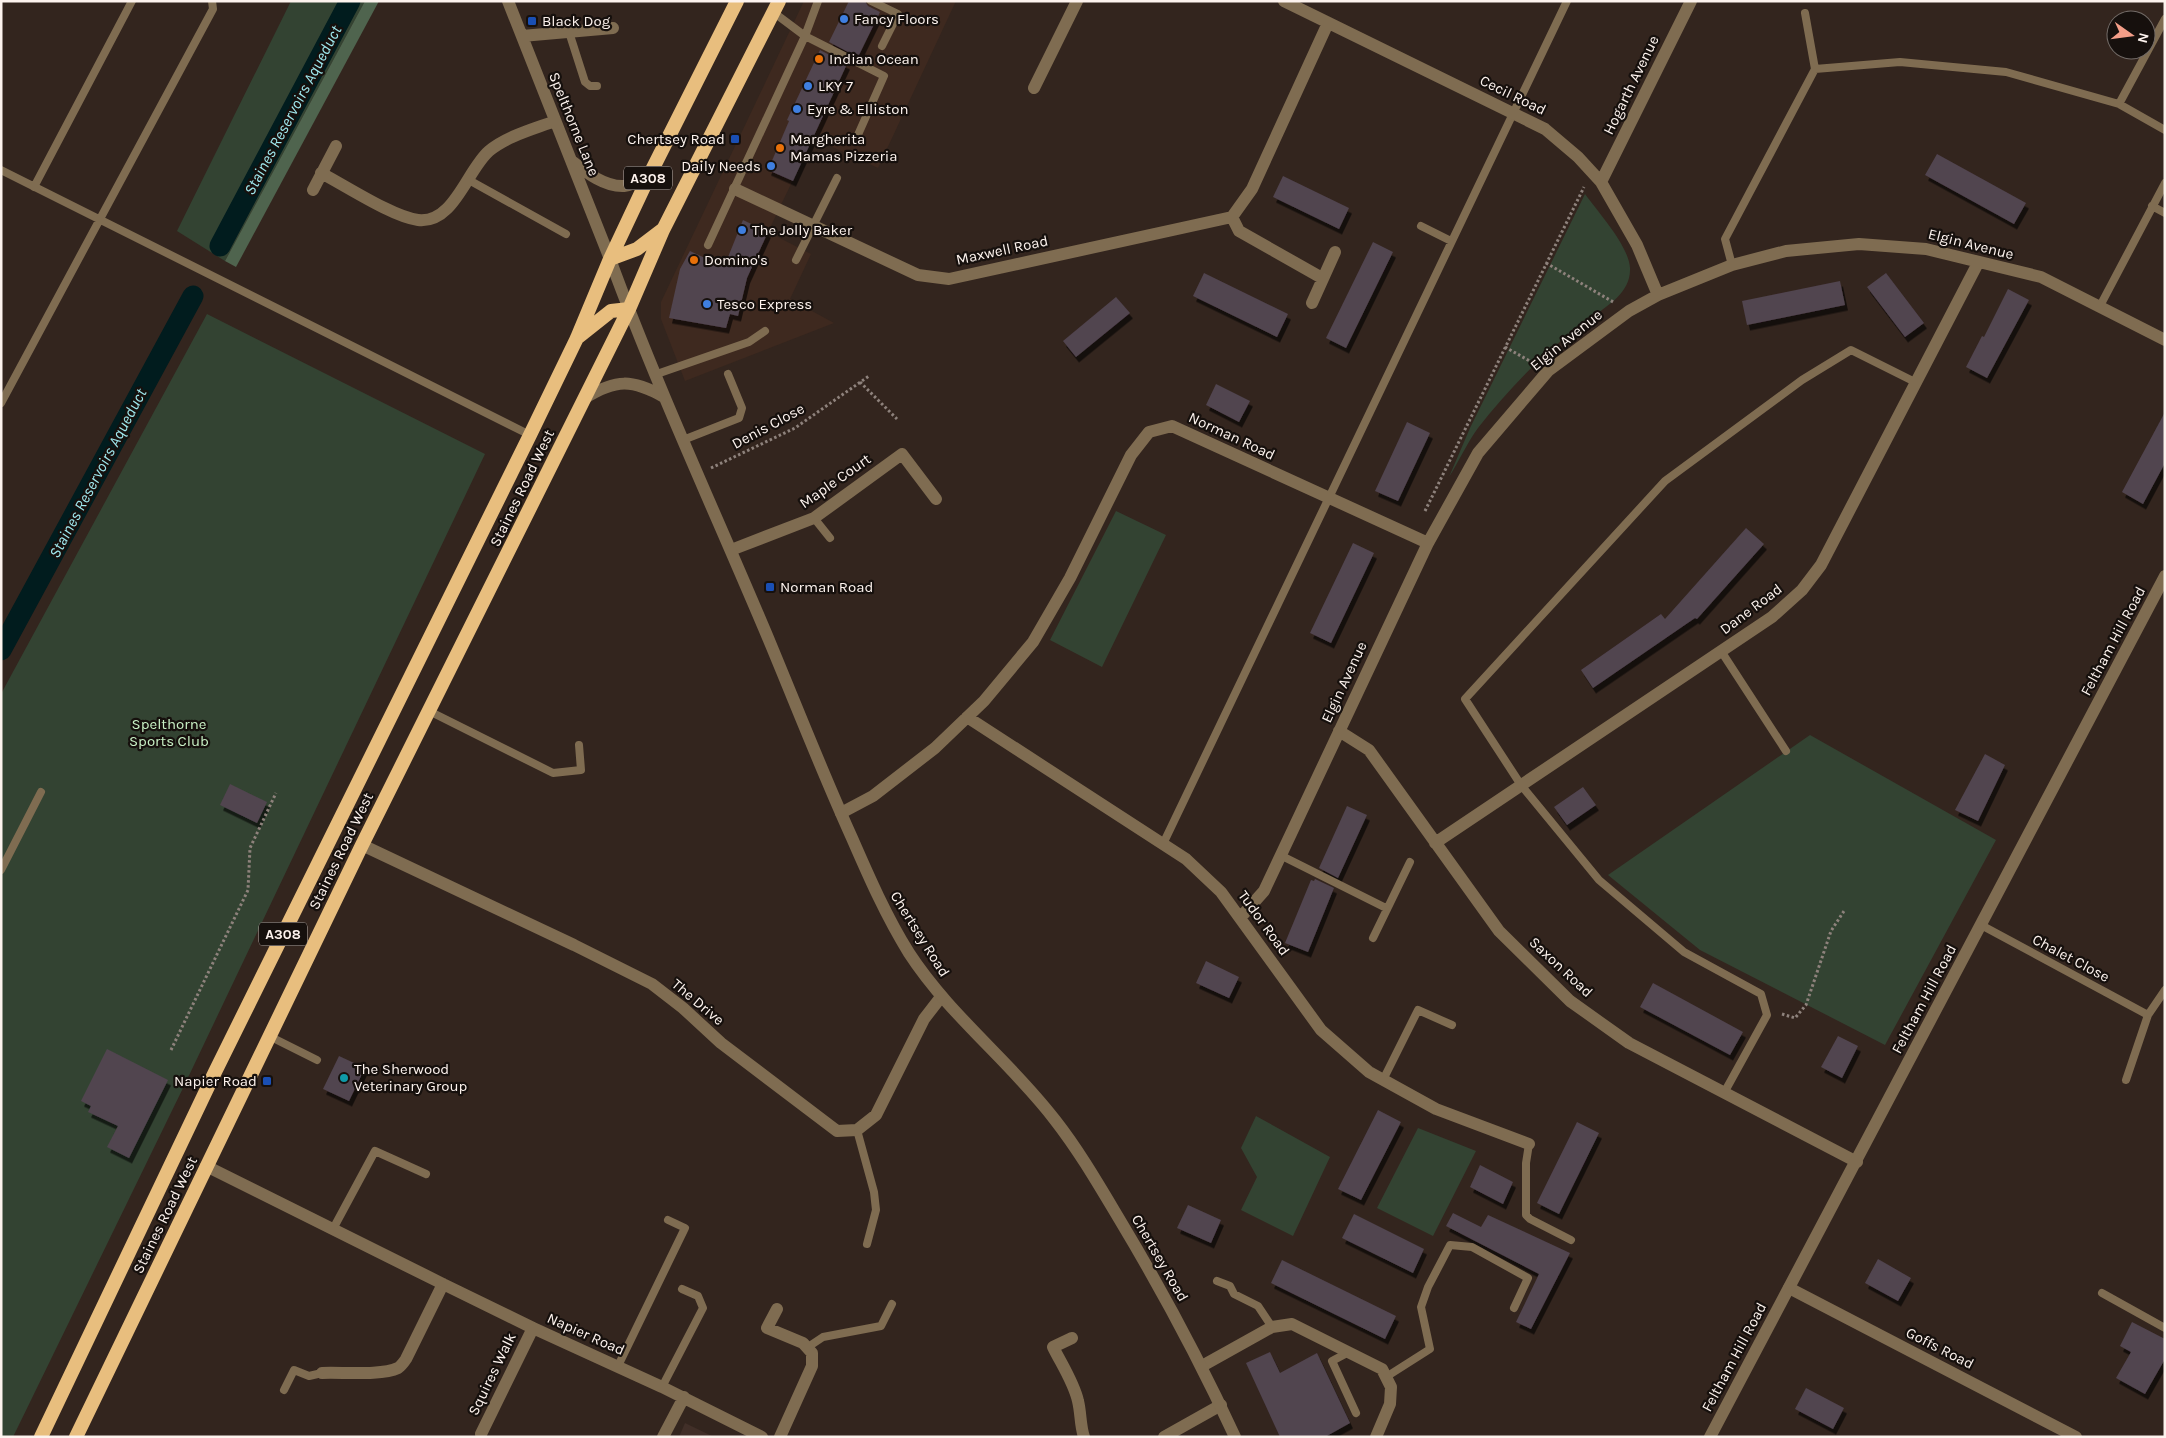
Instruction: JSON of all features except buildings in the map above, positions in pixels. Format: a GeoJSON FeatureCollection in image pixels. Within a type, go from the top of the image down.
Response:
{"type":"FeatureCollection","features":[{"type":"Feature","properties":{"kind":"highway","name":"A308"},"geometry":{"type":"LineString","coordinates":[[41,1437],[215,1072],[530,435],[577,338],[610,259],[650,174],[737,1]]}},
{"type":"Feature","properties":{"kind":"highway","name":"A308"},"geometry":{"type":"LineString","coordinates":[[629,309],[663,230],[776,7]]}},
{"type":"Feature","properties":{"kind":"highway"},"geometry":{"type":"LineString","coordinates":[[610,259],[637,249],[663,230]]}},
{"type":"Feature","properties":{"kind":"highway"},"geometry":{"type":"LineString","coordinates":[[577,338],[611,311],[629,309]]}},
{"type":"Feature","properties":{"kind":"highway","name":"Staines Road West"},"geometry":{"type":"LineString","coordinates":[[76,1437],[362,845],[629,309]]}},
{"type":"Feature","properties":{"kind":"street","name":"Spelthorne Lane"},"geometry":{"type":"LineString","coordinates":[[508,1],[610,259]]}},
{"type":"Feature","properties":{"kind":"street"},"geometry":{"type":"LineString","coordinates":[[1034,88],[1077,1]]}},
{"type":"Feature","properties":{"kind":"street","name":"Cecil Road"},"geometry":{"type":"LineString","coordinates":[[1284,1],[1545,129],[1592,170],[1601,182],[1637,245],[1658,295]]}},
{"type":"Feature","properties":{"kind":"street","name":"Hogarth Avenue"},"geometry":{"type":"LineString","coordinates":[[1601,182],[1691,1]]}},
{"type":"Feature","properties":{"kind":"street"},"geometry":{"type":"LineString","coordinates":[[1322,278],[1239,231],[1232,217],[1252,189],[1328,23]]}},
{"type":"Feature","properties":{"kind":"street"},"geometry":{"type":"LineString","coordinates":[[522,36],[613,28]]}},
{"type":"Feature","properties":{"kind":"street"},"geometry":{"type":"LineString","coordinates":[[322,174],[404,217],[421,220],[435,217],[451,206],[477,164],[490,150],[510,139],[555,120]]}},
{"type":"Feature","properties":{"kind":"street"},"geometry":{"type":"LineString","coordinates":[[312,190],[336,146]]}},
{"type":"Feature","properties":{"kind":"street"},"geometry":{"type":"LineString","coordinates":[[571,160],[588,174],[607,183],[623,186],[635,183],[650,174]]}},
{"type":"Feature","properties":{"kind":"street","name":"Maxwell Road"},"geometry":{"type":"LineString","coordinates":[[735,189],[918,275],[949,279],[1232,217]]}},
{"type":"Feature","properties":{"kind":"street","name":"Elgin Avenue"},"geometry":{"type":"LineString","coordinates":[[1240,918],[1264,891],[1428,543],[1478,453],[1548,371],[1628,311],[1658,295],[1732,265],[1786,251],[1859,244],[1926,248],[1978,263],[2041,277],[2165,340]]}},
{"type":"Feature","properties":{"kind":"street"},"geometry":{"type":"LineString","coordinates":[[1312,303],[1335,252]]}},
{"type":"Feature","properties":{"kind":"street","name":"Chertsey Road"},"geometry":{"type":"LineString","coordinates":[[610,259],[654,375],[699,474],[880,902],[909,953],[941,997],[1025,1084],[1082,1157],[1143,1259],[1202,1366],[1235,1437]]}},
{"type":"Feature","properties":{"kind":"street","name":"Dane Road"},"geometry":{"type":"LineString","coordinates":[[1435,843],[1772,617],[1802,590],[1821,565],[1978,263]]}},
{"type":"Feature","properties":{"kind":"street"},"geometry":{"type":"LineString","coordinates":[[585,398],[607,386],[635,383],[664,397]]}},
{"type":"Feature","properties":{"kind":"street","name":"Norman Road"},"geometry":{"type":"LineString","coordinates":[[841,813],[873,796],[935,748],[984,701],[1033,642],[1070,578],[1130,455],[1149,432],[1172,426],[1428,543]]}},
{"type":"Feature","properties":{"kind":"street","name":"Maple Court"},"geometry":{"type":"LineString","coordinates":[[731,550],[814,518],[902,454],[936,499]]}},
{"type":"Feature","properties":{"kind":"street","name":"Feltham Hill Road"},"geometry":{"type":"LineString","coordinates":[[1710,1437],[2165,576]]}},
{"type":"Feature","properties":{"kind":"street","name":"Tudor Road"},"geometry":{"type":"LineString","coordinates":[[967,717],[1186,859],[1221,892],[1321,1030],[1369,1072],[1436,1109],[1529,1144]]}},
{"type":"Feature","properties":{"kind":"street","name":"Saxon Road"},"geometry":{"type":"LineString","coordinates":[[1339,731],[1369,750],[1500,931],[1570,1001],[1629,1043],[1857,1162]]}},
{"type":"Feature","properties":{"kind":"street","name":"The Drive"},"geometry":{"type":"LineString","coordinates":[[362,845],[652,984],[721,1043],[838,1131],[857,1130]]}},
{"type":"Feature","properties":{"kind":"street"},"geometry":{"type":"LineString","coordinates":[[857,1130],[876,1115],[924,1019],[941,997]]}},
{"type":"Feature","properties":{"kind":"street","name":"Napier Road"},"geometry":{"type":"LineString","coordinates":[[206,1166],[533,1328],[662,1386],[762,1437]]}},
{"type":"Feature","properties":{"kind":"street"},"geometry":{"type":"LineString","coordinates":[[322,1373],[354,1372],[368,1374],[398,1368],[406,1359],[443,1284]]}},
{"type":"Feature","properties":{"kind":"street","name":"Goffs Road"},"geometry":{"type":"LineString","coordinates":[[1789,1288],[2076,1437]]}},
{"type":"Feature","properties":{"kind":"street"},"geometry":{"type":"LineString","coordinates":[[776,1309],[768,1328],[808,1347],[812,1353],[812,1366],[780,1437]]}},
{"type":"Feature","properties":{"kind":"street"},"geometry":{"type":"LineString","coordinates":[[1202,1366],[1272,1327],[1292,1324],[1382,1368],[1391,1387],[1390,1404],[1376,1437]]}},
{"type":"Feature","properties":{"kind":"street","name":"Squires Walk"},"geometry":{"type":"LineString","coordinates":[[482,1436],[533,1328]]}},
{"type":"Feature","properties":{"kind":"street"},"geometry":{"type":"LineString","coordinates":[[1072,1338],[1054,1347],[1074,1387],[1079,1403],[1084,1437]]}},
{"type":"Feature","properties":{"kind":"street"},"geometry":{"type":"LineString","coordinates":[[663,1437],[684,1397]]}},
{"type":"Feature","properties":{"kind":"street"},"geometry":{"type":"LineString","coordinates":[[1164,1437],[1221,1405]]}},
{"type":"Feature","properties":{"kind":"lane"},"geometry":{"type":"LineString","coordinates":[[34,187],[132,1]]}},
{"type":"Feature","properties":{"kind":"lane"},"geometry":{"type":"LineString","coordinates":[[1,403],[101,221],[213,9],[212,1]]}},
{"type":"Feature","properties":{"kind":"lane"},"geometry":{"type":"LineString","coordinates":[[708,245],[805,36],[818,1]]}},
{"type":"Feature","properties":{"kind":"lane"},"geometry":{"type":"LineString","coordinates":[[872,1],[898,14],[882,46]]}},
{"type":"Feature","properties":{"kind":"lane"},"geometry":{"type":"LineString","coordinates":[[1162,844],[1567,1]]}},
{"type":"Feature","properties":{"kind":"lane"},"geometry":{"type":"LineString","coordinates":[[776,7],[805,36],[884,76],[857,137]]}},
{"type":"Feature","properties":{"kind":"lane"},"geometry":{"type":"LineString","coordinates":[[1732,265],[1725,239],[1815,69],[1805,13]]}},
{"type":"Feature","properties":{"kind":"lane"},"geometry":{"type":"LineString","coordinates":[[2118,104],[2165,19]]}},
{"type":"Feature","properties":{"kind":"lane"},"geometry":{"type":"LineString","coordinates":[[569,32],[585,82],[590,86],[597,86]]}},
{"type":"Feature","properties":{"kind":"lane"},"geometry":{"type":"LineString","coordinates":[[1815,69],[1900,62],[2006,72],[2118,104],[2165,130]]}},
{"type":"Feature","properties":{"kind":"lane"},"geometry":{"type":"LineString","coordinates":[[1,170],[530,435]]}},
{"type":"Feature","properties":{"kind":"lane"},"geometry":{"type":"LineString","coordinates":[[796,260],[837,178]]}},
{"type":"Feature","properties":{"kind":"lane"},"geometry":{"type":"LineString","coordinates":[[467,179],[566,234]]}},
{"type":"Feature","properties":{"kind":"lane"},"geometry":{"type":"LineString","coordinates":[[2100,306],[2165,183]]}},
{"type":"Feature","properties":{"kind":"lane"},"geometry":{"type":"LineString","coordinates":[[2152,206],[2165,213]]}},
{"type":"Feature","properties":{"kind":"lane"},"geometry":{"type":"LineString","coordinates":[[1421,226],[1451,241]]}},
{"type":"Feature","properties":{"kind":"lane"},"geometry":{"type":"LineString","coordinates":[[654,375],[748,342],[765,332]]}},
{"type":"Feature","properties":{"kind":"lane"},"geometry":{"type":"LineString","coordinates":[[1724,1093],[1767,1015],[1761,994],[1684,952],[1599,880],[1521,785],[1465,699],[1665,481],[1802,380],[1852,350],[1917,383]]}},
{"type":"Feature","properties":{"kind":"lane"},"geometry":{"type":"LineString","coordinates":[[683,440],[738,418],[742,408],[728,374]]}},
{"type":"Feature","properties":{"kind":"lane"},"geometry":{"type":"LineString","coordinates":[[814,518],[830,538]]}},
{"type":"Feature","properties":{"kind":"lane"},"geometry":{"type":"LineString","coordinates":[[1721,651],[1786,751]]}},
{"type":"Feature","properties":{"kind":"lane"},"geometry":{"type":"LineString","coordinates":[[429,711],[553,773],[581,770],[579,745]]}},
{"type":"Feature","properties":{"kind":"lane"},"geometry":{"type":"LineString","coordinates":[[1,870],[41,792]]}},
{"type":"Feature","properties":{"kind":"lane"},"geometry":{"type":"LineString","coordinates":[[1280,855],[1386,908]]}},
{"type":"Feature","properties":{"kind":"lane"},"geometry":{"type":"LineString","coordinates":[[1372,938],[1410,862]]}},
{"type":"Feature","properties":{"kind":"lane","name":"Chalet Close"},"geometry":{"type":"LineString","coordinates":[[1981,925],[2148,1015]]}},
{"type":"Feature","properties":{"kind":"lane"},"geometry":{"type":"LineString","coordinates":[[2126,1080],[2148,1015],[2165,990]]}},
{"type":"Feature","properties":{"kind":"lane"},"geometry":{"type":"LineString","coordinates":[[1383,1080],[1418,1010],[1452,1025]]}},
{"type":"Feature","properties":{"kind":"lane"},"geometry":{"type":"LineString","coordinates":[[269,1036],[317,1060]]}},
{"type":"Feature","properties":{"kind":"lane"},"geometry":{"type":"LineString","coordinates":[[857,1130],[874,1192],[876,1210],[867,1244]]}},
{"type":"Feature","properties":{"kind":"lane"},"geometry":{"type":"LineString","coordinates":[[1529,1144],[1526,1163],[1526,1215],[1530,1219],[1571,1240]]}},
{"type":"Feature","properties":{"kind":"lane"},"geometry":{"type":"LineString","coordinates":[[333,1229],[375,1151],[426,1174]]}},
{"type":"Feature","properties":{"kind":"lane"},"geometry":{"type":"LineString","coordinates":[[618,1366],[685,1228],[668,1220]]}},
{"type":"Feature","properties":{"kind":"lane"},"geometry":{"type":"LineString","coordinates":[[1386,1377],[1430,1349],[1421,1308],[1428,1287],[1450,1245],[1472,1247],[1528,1278],[1514,1308]]}},
{"type":"Feature","properties":{"kind":"lane"},"geometry":{"type":"LineString","coordinates":[[1217,1281],[1230,1286],[1234,1294],[1258,1306],[1272,1327]]}},
{"type":"Feature","properties":{"kind":"lane"},"geometry":{"type":"LineString","coordinates":[[662,1386],[703,1308],[698,1296],[682,1289]]}},
{"type":"Feature","properties":{"kind":"lane"},"geometry":{"type":"LineString","coordinates":[[2102,1293],[2165,1328]]}},
{"type":"Feature","properties":{"kind":"lane"},"geometry":{"type":"LineString","coordinates":[[808,1347],[823,1336],[881,1326],[892,1304]]}},
{"type":"Feature","properties":{"kind":"lane"},"geometry":{"type":"LineString","coordinates":[[1349,1352],[1332,1361],[1356,1413]]}},
{"type":"Feature","properties":{"kind":"lane"},"geometry":{"type":"LineString","coordinates":[[284,1390],[294,1370],[309,1376],[322,1373]]}},
{"type":"Feature","properties":{"kind":"path"},"geometry":{"type":"LineString","coordinates":[[1412,536],[1592,170]]}},
{"type":"Feature","properties":{"kind":"path"},"geometry":{"type":"LineString","coordinates":[[1546,263],[1628,311]]}},
{"type":"Feature","properties":{"kind":"path"},"geometry":{"type":"LineString","coordinates":[[1505,348],[1548,371]]}},
{"type":"Feature","properties":{"kind":"path","name":"Denis Close"},"geometry":{"type":"LineString","coordinates":[[699,474],[795,428],[869,376]]}},
{"type":"Feature","properties":{"kind":"path"},"geometry":{"type":"LineString","coordinates":[[860,382],[897,419]]}},
{"type":"Feature","properties":{"kind":"path"},"geometry":{"type":"LineString","coordinates":[[171,1050],[248,890],[250,848],[276,794]]}},
{"type":"Feature","properties":{"kind":"path"},"geometry":{"type":"LineString","coordinates":[[1782,1014],[1795,1018],[1806,1004],[1831,932],[1844,911]]}},
{"type":"Feature","properties":{"kind":"shaded area"},"geometry":{"type":"Polygon","coordinates":[[[804,1],[956,1],[878,168],[813,138],[768,232],[811,254],[790,299],[834,323],[685,381],[661,319],[661,302],[804,1]]]}},
{"type":"Feature","properties":{"kind":"shaded area"},"geometry":{"type":"Polygon","coordinates":[[[685,1423],[714,1437],[679,1437],[685,1423]]]}},
{"type":"Feature","properties":{"kind":"green space"},"geometry":{"type":"Polygon","coordinates":[[[291,1],[365,1],[225,261],[177,231],[291,1]]]}},
{"type":"Feature","properties":{"kind":"green space"},"geometry":{"type":"Polygon","coordinates":[[[365,1],[379,1],[236,267],[225,261],[365,1]]]}},
{"type":"Feature","properties":{"kind":"green space"},"geometry":{"type":"Polygon","coordinates":[[[1585,194],[1619,240],[1624,250],[1630,268],[1627,284],[1612,303],[1561,341],[1517,382],[1478,428],[1449,477],[1470,428],[1585,194]]]}},
{"type":"Feature","properties":{"kind":"green space","name":"Spelthorne Sports Club"},"geometry":{"type":"Polygon","coordinates":[[[207,314],[485,454],[184,1086],[13,1437],[1,1437],[1,694],[207,314]]]}},
{"type":"Feature","properties":{"kind":"green space"},"geometry":{"type":"Polygon","coordinates":[[[1116,511],[1166,535],[1102,667],[1050,640],[1116,511]]]}},
{"type":"Feature","properties":{"kind":"green space"},"geometry":{"type":"Polygon","coordinates":[[[1810,735],[1996,840],[1885,1045],[1700,950],[1608,875],[1810,735]]]}},
{"type":"Feature","properties":{"kind":"green space"},"geometry":{"type":"Polygon","coordinates":[[[1256,1116],[1330,1157],[1293,1236],[1241,1210],[1257,1177],[1241,1148],[1256,1116]]]}},
{"type":"Feature","properties":{"kind":"green space"},"geometry":{"type":"Polygon","coordinates":[[[1418,1128],[1476,1151],[1433,1236],[1377,1208],[1418,1128]]]}},
{"type":"Feature","properties":{"kind":"waterway","name":"Staines Reservoirs Aqueduct"},"geometry":{"type":"LineString","coordinates":[[220,246],[350,1]]}},
{"type":"Feature","properties":{"kind":"waterway","name":"Staines Reservoirs Aqueduct"},"geometry":{"type":"LineString","coordinates":[[1,650],[193,296]]}},
{"type":"Feature","properties":{"kind":"place","name":"Fancy Floors"},"geometry":{"type":"Point","coordinates":[844,19]}},
{"type":"Feature","properties":{"kind":"place","name":"Black Dog"},"geometry":{"type":"Point","coordinates":[532,21]}},
{"type":"Feature","properties":{"kind":"place","name":"Indian Ocean"},"geometry":{"type":"Point","coordinates":[819,59]}},
{"type":"Feature","properties":{"kind":"place","name":"LKY 7"},"geometry":{"type":"Point","coordinates":[808,86]}},
{"type":"Feature","properties":{"kind":"place","name":"Eyre & Elliston"},"geometry":{"type":"Point","coordinates":[797,109]}},
{"type":"Feature","properties":{"kind":"place","name":"Chertsey Road"},"geometry":{"type":"Point","coordinates":[735,139]}},
{"type":"Feature","properties":{"kind":"place","name":"Margherita Mamas Pizzeria"},"geometry":{"type":"Point","coordinates":[780,148]}},
{"type":"Feature","properties":{"kind":"place","name":"Daily Needs"},"geometry":{"type":"Point","coordinates":[771,166]}},
{"type":"Feature","properties":{"kind":"place","name":"The Jolly Baker"},"geometry":{"type":"Point","coordinates":[742,230]}},
{"type":"Feature","properties":{"kind":"place","name":"Domino's"},"geometry":{"type":"Point","coordinates":[694,260]}},
{"type":"Feature","properties":{"kind":"place","name":"Tesco Express"},"geometry":{"type":"Point","coordinates":[707,304]}},
{"type":"Feature","properties":{"kind":"place","name":"Norman Road"},"geometry":{"type":"Point","coordinates":[770,587]}},
{"type":"Feature","properties":{"kind":"place","name":"The Sherwood Veterinary Group"},"geometry":{"type":"Point","coordinates":[344,1078]}},
{"type":"Feature","properties":{"kind":"place","name":"Napier Road"},"geometry":{"type":"Point","coordinates":[267,1081]}}]}
